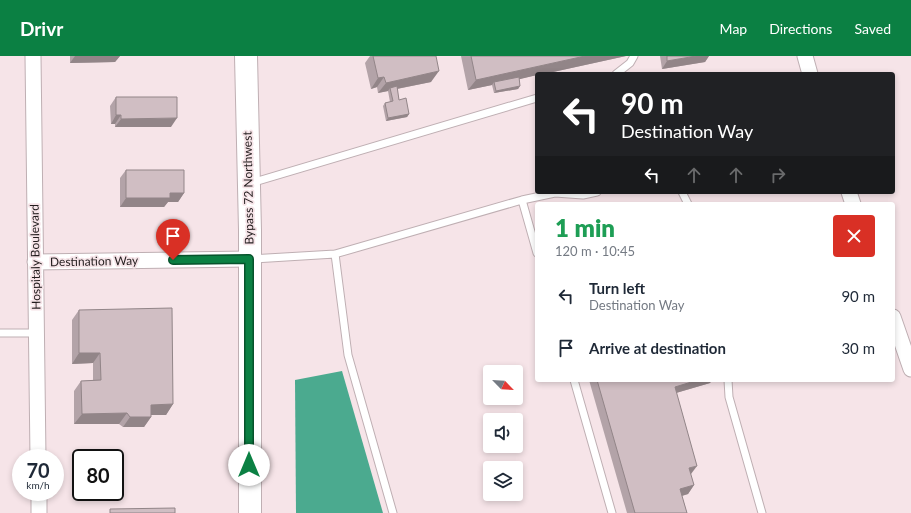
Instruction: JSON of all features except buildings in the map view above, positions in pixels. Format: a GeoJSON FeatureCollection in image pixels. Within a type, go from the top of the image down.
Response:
{"type":"FeatureCollection","features":[{"type":"Feature","properties":{"kind":"highway","name":"Bypass 72 Northwest"},"geometry":{"type":"LineString","coordinates":[[246,56],[249,184],[250,513]]}},
{"type":"Feature","properties":{"kind":"street","name":"Hospitaly Boulevard"},"geometry":{"type":"LineString","coordinates":[[33,56],[38,449]]}},
{"type":"Feature","properties":{"kind":"street"},"geometry":{"type":"LineString","coordinates":[[805,56],[809,72]]}},
{"type":"Feature","properties":{"kind":"street","name":"Destination Way"},"geometry":{"type":"LineString","coordinates":[[35,262],[249,259]]}},
{"type":"Feature","properties":{"kind":"street"},"geometry":{"type":"LineString","coordinates":[[895,323],[911,369]]}},
{"type":"Feature","properties":{"kind":"street"},"geometry":{"type":"LineString","coordinates":[[39,501],[39,513]]}},
{"type":"Feature","properties":{"kind":"lane"},"geometry":{"type":"LineString","coordinates":[[619,72],[630,63],[634,56]]}},
{"type":"Feature","properties":{"kind":"lane"},"geometry":{"type":"LineString","coordinates":[[249,184],[535,99]]}},
{"type":"Feature","properties":{"kind":"lane"},"geometry":{"type":"LineString","coordinates":[[249,259],[335,254],[522,200],[551,194]]}},
{"type":"Feature","properties":{"kind":"lane"},"geometry":{"type":"LineString","coordinates":[[570,194],[588,194]]}},
{"type":"Feature","properties":{"kind":"lane"},"geometry":{"type":"LineString","coordinates":[[522,200],[535,246]]}},
{"type":"Feature","properties":{"kind":"lane"},"geometry":{"type":"LineString","coordinates":[[335,254],[348,355],[393,513]]}},
{"type":"Feature","properties":{"kind":"lane"},"geometry":{"type":"LineString","coordinates":[[0,333],[36,333]]}},
{"type":"Feature","properties":{"kind":"lane"},"geometry":{"type":"LineString","coordinates":[[575,382],[612,513]]}},
{"type":"Feature","properties":{"kind":"lane"},"geometry":{"type":"LineString","coordinates":[[728,382],[729,396],[762,513]]}},
{"type":"Feature","properties":{"kind":"shaded area"},"geometry":{"type":"Polygon","coordinates":[[[342,371],[383,513],[296,513],[295,380],[342,371]]]}},
{"type":"Feature","properties":{"kind":"route"},"geometry":{"type":"LineString","coordinates":[[173,260],[249,259],[249,465]]}}]}
